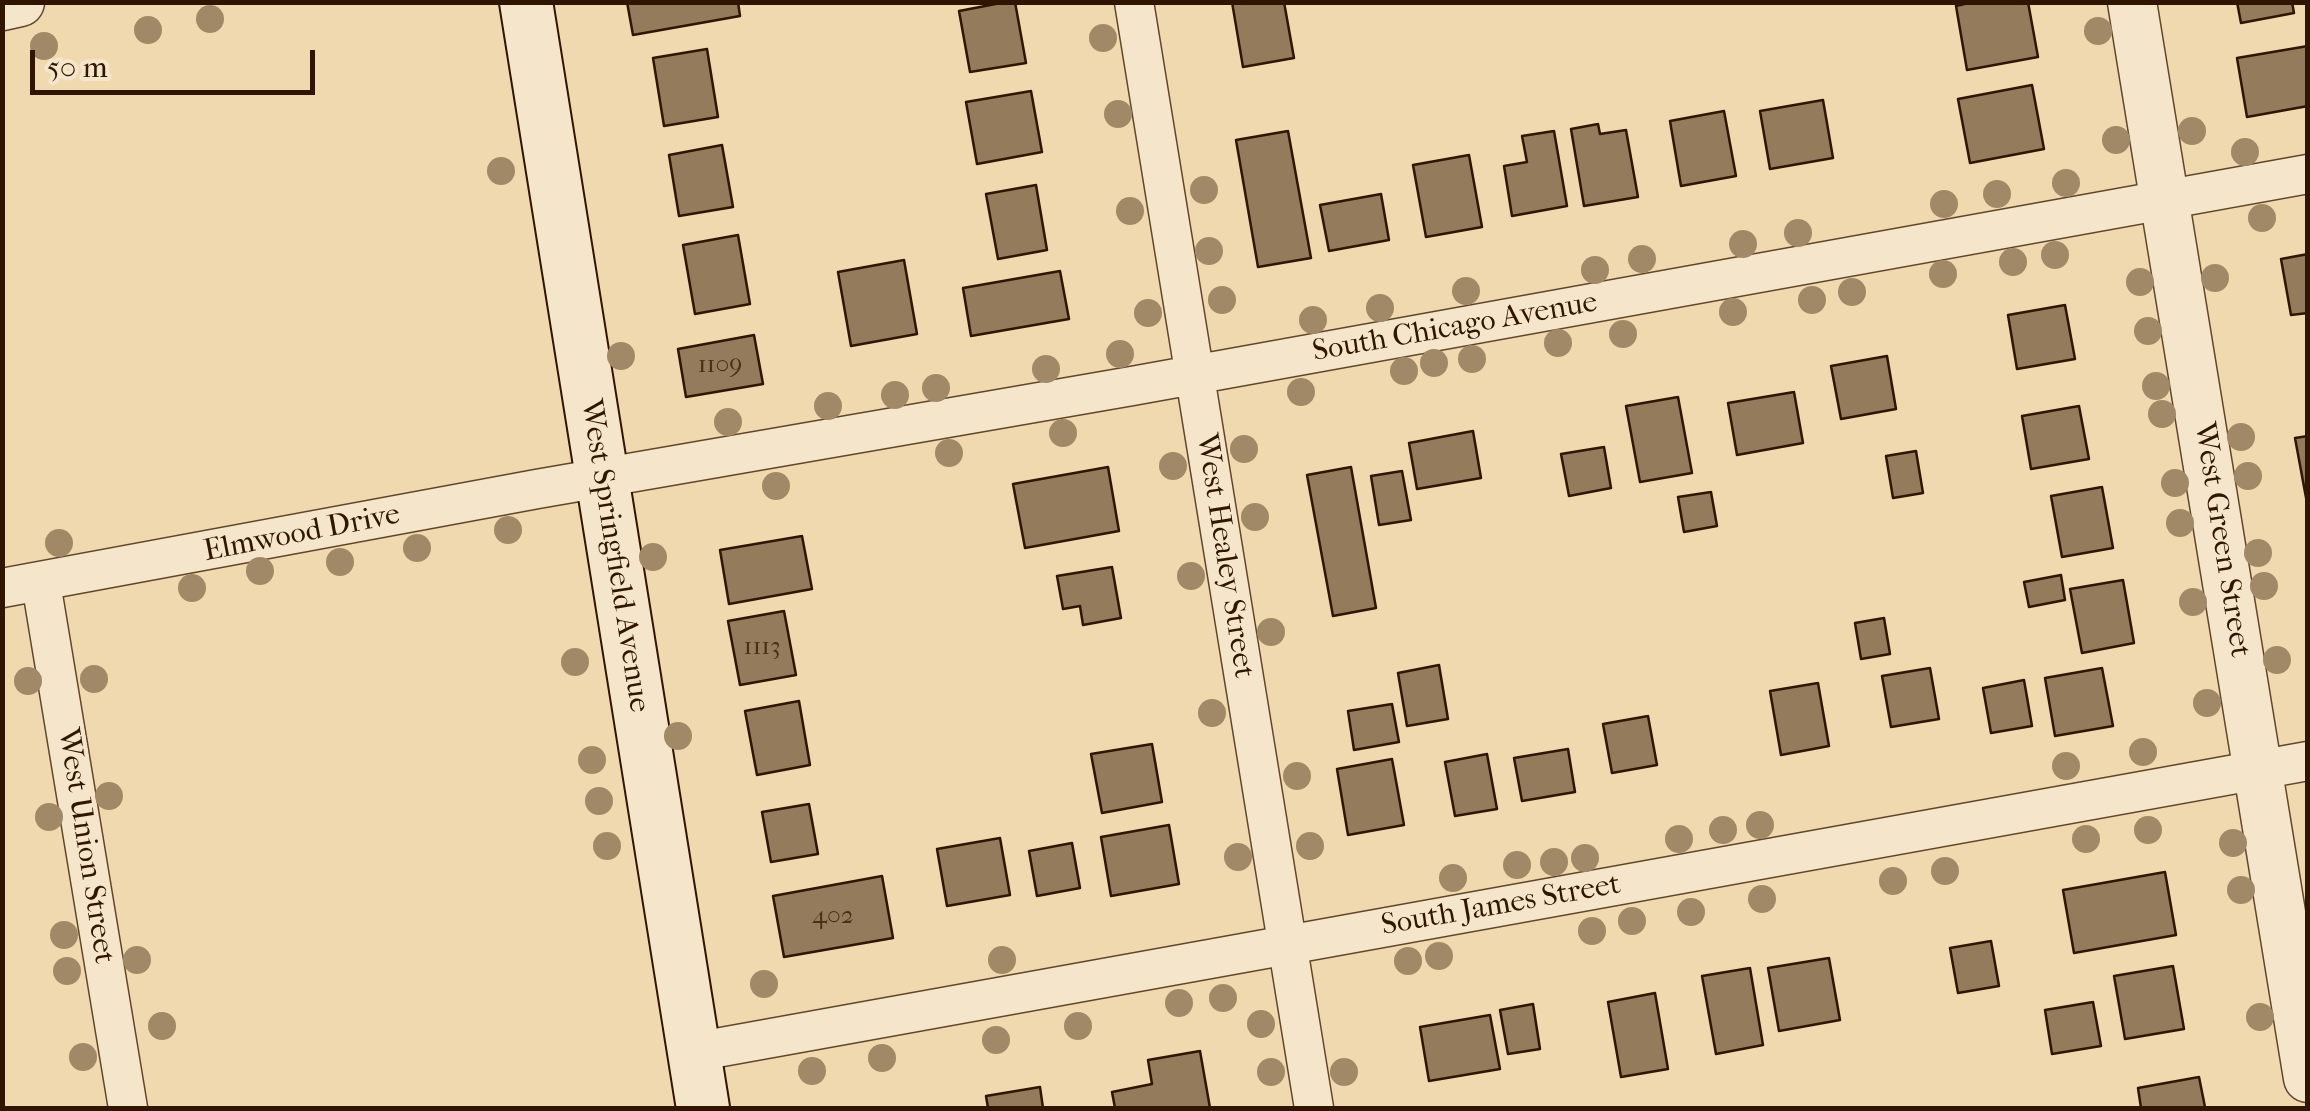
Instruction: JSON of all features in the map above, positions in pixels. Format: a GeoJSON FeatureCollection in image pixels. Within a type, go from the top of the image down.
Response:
{"type":"FeatureCollection","features":[{"type":"Feature","properties":{"kind":"main road","name":"West Springfield Avenue"},"geometry":{"type":"LineString","coordinates":[[526,2],[703,1108]]}},
{"type":"Feature","properties":{"kind":"street"},"geometry":{"type":"LineString","coordinates":[[2,6],[20,2]]}},
{"type":"Feature","properties":{"kind":"street","name":"West Healey Street"},"geometry":{"type":"LineString","coordinates":[[1134,2],[1314,1108]]}},
{"type":"Feature","properties":{"kind":"street","name":"West Green Street"},"geometry":{"type":"LineString","coordinates":[[2132,2],[2308,1078]]}},
{"type":"Feature","properties":{"kind":"street","name":"South Chicago Avenue"},"geometry":{"type":"LineString","coordinates":[[601,478],[2308,174]]}},
{"type":"Feature","properties":{"kind":"street","name":"Elmwood Drive"},"geometry":{"type":"LineString","coordinates":[[2,588],[601,478]]}},
{"type":"Feature","properties":{"kind":"street","name":"West Union Street"},"geometry":{"type":"LineString","coordinates":[[41,583],[128,1108]]}},
{"type":"Feature","properties":{"kind":"street","name":"South James Street"},"geometry":{"type":"LineString","coordinates":[[694,1052],[2308,760]]}},
{"type":"Feature","properties":{"kind":"building"},"geometry":{"type":"Polygon","coordinates":[[[627,2],[738,2],[740,16],[633,35],[627,2]]]}},
{"type":"Feature","properties":{"kind":"building"},"geometry":{"type":"Polygon","coordinates":[[[1015,2],[1026,63],[970,72],[959,11],[1015,2]]]}},
{"type":"Feature","properties":{"kind":"building"},"geometry":{"type":"Polygon","coordinates":[[[1232,2],[1284,2],[1294,58],[1243,67],[1232,2]]]}},
{"type":"Feature","properties":{"kind":"building"},"geometry":{"type":"Polygon","coordinates":[[[1973,2],[2028,2],[2038,57],[1967,70],[1956,6],[1973,2]]]}},
{"type":"Feature","properties":{"kind":"building"},"geometry":{"type":"Polygon","coordinates":[[[2237,2],[2292,2],[2294,13],[2241,23],[2237,2]]]}},
{"type":"Feature","properties":{"kind":"building"},"geometry":{"type":"Polygon","coordinates":[[[2308,46],[2308,106],[2247,117],[2237,58],[2308,46]]]}},
{"type":"Feature","properties":{"kind":"building"},"geometry":{"type":"Polygon","coordinates":[[[707,49],[718,117],[664,126],[653,58],[707,49]]]}},
{"type":"Feature","properties":{"kind":"building"},"geometry":{"type":"Polygon","coordinates":[[[2032,85],[2044,149],[1970,163],[1958,99],[2032,85]]]}},
{"type":"Feature","properties":{"kind":"building"},"geometry":{"type":"Polygon","coordinates":[[[1031,91],[1042,152],[977,164],[966,102],[1031,91]]]}},
{"type":"Feature","properties":{"kind":"building"},"geometry":{"type":"Polygon","coordinates":[[[1823,100],[1833,158],[1770,169],[1760,111],[1823,100]]]}},
{"type":"Feature","properties":{"kind":"building"},"geometry":{"type":"Polygon","coordinates":[[[1724,111],[1736,176],[1681,186],[1670,121],[1724,111]]]}},
{"type":"Feature","properties":{"kind":"building"},"geometry":{"type":"Polygon","coordinates":[[[1598,124],[1600,134],[1626,130],[1638,197],[1584,206],[1571,129],[1598,124]]]}},
{"type":"Feature","properties":{"kind":"building"},"geometry":{"type":"Polygon","coordinates":[[[1288,131],[1311,258],[1258,267],[1236,140],[1288,131]]]}},
{"type":"Feature","properties":{"kind":"building"},"geometry":{"type":"Polygon","coordinates":[[[1554,131],[1567,206],[1512,216],[1504,166],[1527,162],[1522,136],[1554,131]]]}},
{"type":"Feature","properties":{"kind":"building"},"geometry":{"type":"Polygon","coordinates":[[[722,145],[733,207],[679,216],[669,155],[722,145]]]}},
{"type":"Feature","properties":{"kind":"building"},"geometry":{"type":"Polygon","coordinates":[[[1469,155],[1482,227],[1426,237],[1413,165],[1469,155]]]}},
{"type":"Feature","properties":{"kind":"building"},"geometry":{"type":"Polygon","coordinates":[[[1036,185],[1047,250],[998,259],[986,194],[1036,185]]]}},
{"type":"Feature","properties":{"kind":"building"},"geometry":{"type":"Polygon","coordinates":[[[1381,194],[1389,240],[1329,251],[1320,205],[1381,194]]]}},
{"type":"Feature","properties":{"kind":"building"},"geometry":{"type":"Polygon","coordinates":[[[738,235],[750,304],[695,314],[683,245],[738,235]]]}},
{"type":"Feature","properties":{"kind":"building"},"geometry":{"type":"Polygon","coordinates":[[[2308,254],[2308,313],[2291,315],[2281,259],[2308,254]]]}},
{"type":"Feature","properties":{"kind":"building"},"geometry":{"type":"Polygon","coordinates":[[[904,260],[917,334],[851,346],[838,272],[904,260]]]}},
{"type":"Feature","properties":{"kind":"building"},"geometry":{"type":"Polygon","coordinates":[[[1060,271],[1069,319],[971,336],[963,288],[1060,271]]]}},
{"type":"Feature","properties":{"kind":"building"},"geometry":{"type":"Polygon","coordinates":[[[2065,305],[2075,359],[2017,369],[2008,315],[2065,305]]]}},
{"type":"Feature","properties":{"kind":"building"},"geometry":{"type":"Polygon","coordinates":[[[754,335],[763,384],[686,397],[678,349],[754,335]]]}},
{"type":"Feature","properties":{"kind":"building"},"geometry":{"type":"Polygon","coordinates":[[[1887,356],[1896,409],[1841,419],[1831,366],[1887,356]]]}},
{"type":"Feature","properties":{"kind":"building"},"geometry":{"type":"Polygon","coordinates":[[[1794,392],[1803,443],[1737,455],[1728,403],[1794,392]]]}},
{"type":"Feature","properties":{"kind":"building"},"geometry":{"type":"Polygon","coordinates":[[[1678,397],[1692,473],[1640,482],[1626,406],[1678,397]]]}},
{"type":"Feature","properties":{"kind":"building"},"geometry":{"type":"Polygon","coordinates":[[[2079,406],[2089,459],[2031,469],[2022,416],[2079,406]]]}},
{"type":"Feature","properties":{"kind":"building"},"geometry":{"type":"Polygon","coordinates":[[[1473,431],[1481,478],[1417,489],[1409,443],[1473,431]]]}},
{"type":"Feature","properties":{"kind":"building"},"geometry":{"type":"Polygon","coordinates":[[[2308,436],[2308,503],[2307,503],[2295,438],[2308,436]]]}},
{"type":"Feature","properties":{"kind":"building"},"geometry":{"type":"Polygon","coordinates":[[[1604,447],[1611,488],[1569,496],[1561,454],[1604,447]]]}},
{"type":"Feature","properties":{"kind":"building"},"geometry":{"type":"Polygon","coordinates":[[[1916,451],[1923,493],[1893,498],[1886,456],[1916,451]]]}},
{"type":"Feature","properties":{"kind":"building"},"geometry":{"type":"Polygon","coordinates":[[[1108,467],[1119,531],[1025,548],[1013,484],[1108,467]]]}},
{"type":"Feature","properties":{"kind":"building"},"geometry":{"type":"Polygon","coordinates":[[[1351,467],[1376,608],[1333,616],[1307,475],[1351,467]]]}},
{"type":"Feature","properties":{"kind":"building"},"geometry":{"type":"Polygon","coordinates":[[[1402,471],[1411,520],[1379,525],[1371,476],[1402,471]]]}},
{"type":"Feature","properties":{"kind":"building"},"geometry":{"type":"Polygon","coordinates":[[[2102,487],[2113,548],[2062,557],[2051,496],[2102,487]]]}},
{"type":"Feature","properties":{"kind":"building"},"geometry":{"type":"Polygon","coordinates":[[[1711,492],[1717,526],[1684,532],[1678,497],[1711,492]]]}},
{"type":"Feature","properties":{"kind":"building"},"geometry":{"type":"Polygon","coordinates":[[[802,536],[812,589],[729,604],[720,550],[802,536]]]}},
{"type":"Feature","properties":{"kind":"building"},"geometry":{"type":"Polygon","coordinates":[[[1112,567],[1121,618],[1083,625],[1080,606],[1063,609],[1057,576],[1112,567]]]}},
{"type":"Feature","properties":{"kind":"building"},"geometry":{"type":"Polygon","coordinates":[[[2061,575],[2065,600],[2029,607],[2024,582],[2061,575]]]}},
{"type":"Feature","properties":{"kind":"building"},"geometry":{"type":"Polygon","coordinates":[[[2123,580],[2134,643],[2082,653],[2070,589],[2123,580]]]}},
{"type":"Feature","properties":{"kind":"building"},"geometry":{"type":"Polygon","coordinates":[[[784,611],[796,675],[740,685],[728,621],[784,611]]]}},
{"type":"Feature","properties":{"kind":"building"},"geometry":{"type":"Polygon","coordinates":[[[1884,618],[1890,654],[1861,659],[1855,623],[1884,618]]]}},
{"type":"Feature","properties":{"kind":"building"},"geometry":{"type":"Polygon","coordinates":[[[1439,665],[1448,719],[1407,726],[1398,673],[1439,665]]]}},
{"type":"Feature","properties":{"kind":"building"},"geometry":{"type":"Polygon","coordinates":[[[1930,668],[1939,719],[1891,727],[1882,676],[1930,668]]]}},
{"type":"Feature","properties":{"kind":"building"},"geometry":{"type":"Polygon","coordinates":[[[2102,668],[2113,726],[2055,736],[2045,678],[2102,668]]]}},
{"type":"Feature","properties":{"kind":"building"},"geometry":{"type":"Polygon","coordinates":[[[2024,680],[2032,726],[1991,733],[1983,688],[2024,680]]]}},
{"type":"Feature","properties":{"kind":"building"},"geometry":{"type":"Polygon","coordinates":[[[1818,683],[1829,746],[1781,755],[1770,691],[1818,683]]]}},
{"type":"Feature","properties":{"kind":"building"},"geometry":{"type":"Polygon","coordinates":[[[799,701],[810,765],[757,775],[745,711],[799,701]]]}},
{"type":"Feature","properties":{"kind":"building"},"geometry":{"type":"Polygon","coordinates":[[[1392,704],[1399,742],[1354,750],[1348,711],[1392,704]]]}},
{"type":"Feature","properties":{"kind":"building"},"geometry":{"type":"Polygon","coordinates":[[[1648,716],[1657,765],[1612,773],[1603,724],[1648,716]]]}},
{"type":"Feature","properties":{"kind":"building"},"geometry":{"type":"Polygon","coordinates":[[[1152,744],[1162,802],[1102,813],[1091,754],[1152,744]]]}},
{"type":"Feature","properties":{"kind":"building"},"geometry":{"type":"Polygon","coordinates":[[[1568,749],[1575,792],[1522,801],[1514,758],[1568,749]]]}},
{"type":"Feature","properties":{"kind":"building"},"geometry":{"type":"Polygon","coordinates":[[[1487,754],[1497,809],[1455,816],[1445,762],[1487,754]]]}},
{"type":"Feature","properties":{"kind":"building"},"geometry":{"type":"Polygon","coordinates":[[[1392,759],[1404,825],[1348,835],[1337,769],[1392,759]]]}},
{"type":"Feature","properties":{"kind":"building"},"geometry":{"type":"Polygon","coordinates":[[[809,804],[818,854],[771,862],[762,812],[809,804]]]}},
{"type":"Feature","properties":{"kind":"building"},"geometry":{"type":"Polygon","coordinates":[[[1169,825],[1179,884],[1111,896],[1101,837],[1169,825]]]}},
{"type":"Feature","properties":{"kind":"building"},"geometry":{"type":"Polygon","coordinates":[[[1000,838],[1010,895],[947,906],[937,849],[1000,838]]]}},
{"type":"Feature","properties":{"kind":"building"},"geometry":{"type":"Polygon","coordinates":[[[1072,843],[1080,888],[1037,896],[1029,851],[1072,843]]]}},
{"type":"Feature","properties":{"kind":"building"},"geometry":{"type":"Polygon","coordinates":[[[2165,872],[2176,935],[2074,953],[2063,890],[2165,872]]]}},
{"type":"Feature","properties":{"kind":"building"},"geometry":{"type":"Polygon","coordinates":[[[882,876],[893,938],[784,957],[773,896],[882,876]]]}},
{"type":"Feature","properties":{"kind":"building"},"geometry":{"type":"Polygon","coordinates":[[[1991,941],[1999,986],[1958,993],[1950,948],[1991,941]]]}},
{"type":"Feature","properties":{"kind":"building"},"geometry":{"type":"Polygon","coordinates":[[[1829,958],[1840,1020],[1779,1031],[1768,968],[1829,958]]]}},
{"type":"Feature","properties":{"kind":"building"},"geometry":{"type":"Polygon","coordinates":[[[2173,966],[2184,1029],[2125,1039],[2114,976],[2173,966]]]}},
{"type":"Feature","properties":{"kind":"building"},"geometry":{"type":"Polygon","coordinates":[[[1750,968],[1763,1045],[1716,1054],[1702,976],[1750,968]]]}},
{"type":"Feature","properties":{"kind":"building"},"geometry":{"type":"Polygon","coordinates":[[[1655,993],[1668,1069],[1621,1077],[1608,1002],[1655,993]]]}},
{"type":"Feature","properties":{"kind":"building"},"geometry":{"type":"Polygon","coordinates":[[[2093,1002],[2101,1046],[2052,1054],[2045,1010],[2093,1002]]]}},
{"type":"Feature","properties":{"kind":"building"},"geometry":{"type":"Polygon","coordinates":[[[1533,1004],[1540,1049],[1508,1054],[1500,1010],[1533,1004]]]}},
{"type":"Feature","properties":{"kind":"building"},"geometry":{"type":"Polygon","coordinates":[[[1490,1015],[1500,1069],[1429,1081],[1420,1027],[1490,1015]]]}},
{"type":"Feature","properties":{"kind":"building"},"geometry":{"type":"Polygon","coordinates":[[[1200,1051],[1210,1108],[1115,1108],[1112,1092],[1152,1084],[1148,1060],[1200,1051]]]}},
{"type":"Feature","properties":{"kind":"building"},"geometry":{"type":"Polygon","coordinates":[[[2199,1077],[2205,1107],[2141,1108],[2138,1088],[2199,1077]]]}},
{"type":"Feature","properties":{"kind":"building"},"geometry":{"type":"Polygon","coordinates":[[[1040,1087],[1043,1108],[988,1108],[986,1096],[1040,1087]]]}}]}
